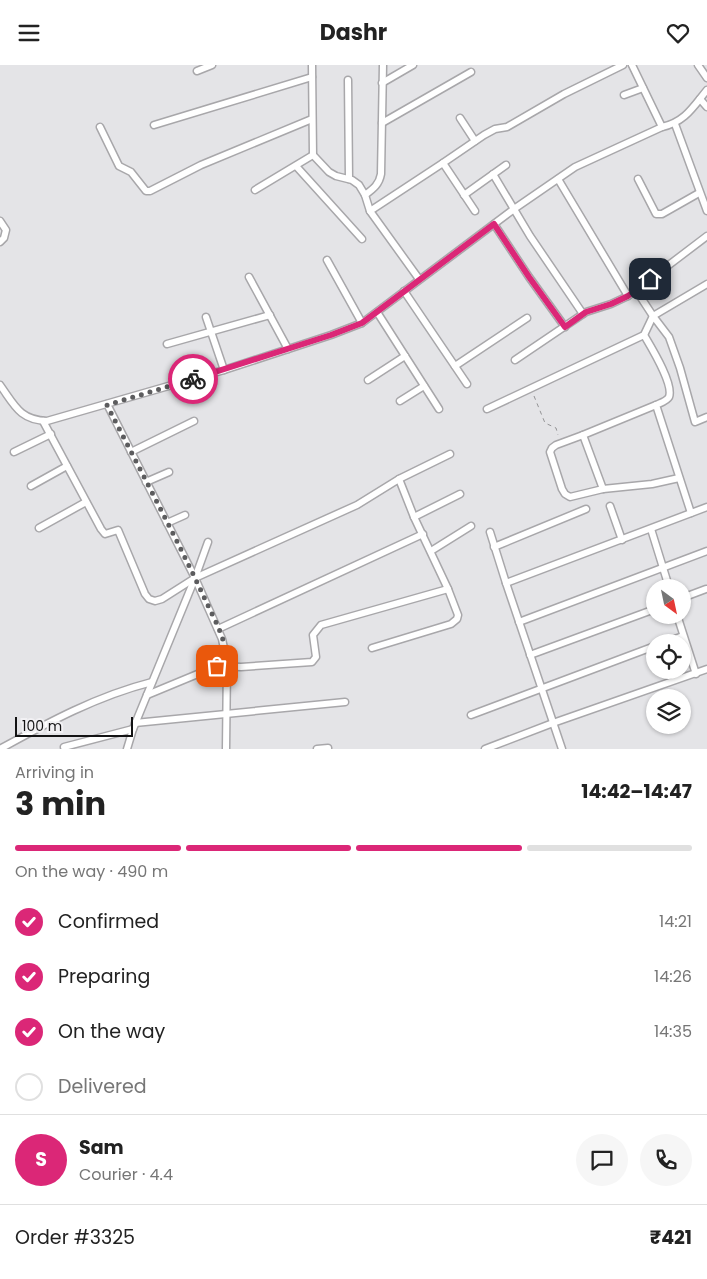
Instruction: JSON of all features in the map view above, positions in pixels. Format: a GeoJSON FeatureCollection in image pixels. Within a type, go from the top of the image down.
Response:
{"type":"FeatureCollection","features":[{"type":"Feature","properties":{"kind":"street"},"geometry":{"type":"LineString","coordinates":[[197,71],[212,65]]}},
{"type":"Feature","properties":{"kind":"street"},"geometry":{"type":"LineString","coordinates":[[312,65],[313,155],[329,172],[349,179],[358,185],[365,195],[370,211],[419,279]]}},
{"type":"Feature","properties":{"kind":"street"},"geometry":{"type":"LineString","coordinates":[[365,195],[379,181],[383,65]]}},
{"type":"Feature","properties":{"kind":"street"},"geometry":{"type":"LineString","coordinates":[[382,83],[412,65]]}},
{"type":"Feature","properties":{"kind":"street"},"geometry":{"type":"LineString","coordinates":[[370,211],[474,141],[495,129],[507,127],[623,65]]}},
{"type":"Feature","properties":{"kind":"street"},"geometry":{"type":"LineString","coordinates":[[632,65],[662,127]]}},
{"type":"Feature","properties":{"kind":"street"},"geometry":{"type":"LineString","coordinates":[[698,65],[707,78]]}},
{"type":"Feature","properties":{"kind":"street"},"geometry":{"type":"LineString","coordinates":[[382,123],[471,72]]}},
{"type":"Feature","properties":{"kind":"street"},"geometry":{"type":"LineString","coordinates":[[154,125],[312,77]]}},
{"type":"Feature","properties":{"kind":"street"},"geometry":{"type":"LineString","coordinates":[[348,80],[349,179]]}},
{"type":"Feature","properties":{"kind":"street"},"geometry":{"type":"LineString","coordinates":[[624,95],[643,87]]}},
{"type":"Feature","properties":{"kind":"street"},"geometry":{"type":"LineString","coordinates":[[0,385],[23,415],[33,421],[43,421],[107,405],[224,371],[362,323],[514,209],[576,167],[662,127],[675,124],[687,115],[707,90]]}},
{"type":"Feature","properties":{"kind":"street"},"geometry":{"type":"LineString","coordinates":[[700,99],[707,107]]}},
{"type":"Feature","properties":{"kind":"street"},"geometry":{"type":"LineString","coordinates":[[460,118],[474,141]]}},
{"type":"Feature","properties":{"kind":"street"},"geometry":{"type":"LineString","coordinates":[[100,127],[122,169],[131,172],[146,191],[150,191],[201,165],[312,119]]}},
{"type":"Feature","properties":{"kind":"street"},"geometry":{"type":"LineString","coordinates":[[675,124],[707,211]]}},
{"type":"Feature","properties":{"kind":"street"},"geometry":{"type":"LineString","coordinates":[[255,190],[313,155]]}},
{"type":"Feature","properties":{"kind":"street"},"geometry":{"type":"LineString","coordinates":[[442,163],[475,211]]}},
{"type":"Feature","properties":{"kind":"street"},"geometry":{"type":"LineString","coordinates":[[464,195],[506,165]]}},
{"type":"Feature","properties":{"kind":"street"},"geometry":{"type":"LineString","coordinates":[[296,166],[362,239]]}},
{"type":"Feature","properties":{"kind":"street"},"geometry":{"type":"LineString","coordinates":[[493,174],[583,314]]}},
{"type":"Feature","properties":{"kind":"street"},"geometry":{"type":"LineString","coordinates":[[558,179],[628,296]]}},
{"type":"Feature","properties":{"kind":"street"},"geometry":{"type":"LineString","coordinates":[[638,179],[656,214],[662,213],[700,193]]}},
{"type":"Feature","properties":{"kind":"street"},"geometry":{"type":"LineString","coordinates":[[0,221],[6,230],[4,238],[0,242]]}},
{"type":"Feature","properties":{"kind":"street"},"geometry":{"type":"LineString","coordinates":[[494,224],[565,327]]}},
{"type":"Feature","properties":{"kind":"street"},"geometry":{"type":"LineString","coordinates":[[515,360],[583,314],[628,296],[707,237]]}},
{"type":"Feature","properties":{"kind":"street"},"geometry":{"type":"LineString","coordinates":[[326,260],[362,323]]}},
{"type":"Feature","properties":{"kind":"street"},"geometry":{"type":"LineString","coordinates":[[249,277],[288,349]]}},
{"type":"Feature","properties":{"kind":"street"},"geometry":{"type":"LineString","coordinates":[[487,409],[644,335],[653,316],[707,284]]}},
{"type":"Feature","properties":{"kind":"street"},"geometry":{"type":"LineString","coordinates":[[636,290],[669,337],[695,422],[707,417]]}},
{"type":"Feature","properties":{"kind":"street"},"geometry":{"type":"LineString","coordinates":[[404,291],[467,384]]}},
{"type":"Feature","properties":{"kind":"street"},"geometry":{"type":"LineString","coordinates":[[376,312],[439,409]]}},
{"type":"Feature","properties":{"kind":"street"},"geometry":{"type":"LineString","coordinates":[[167,344],[270,315]]}},
{"type":"Feature","properties":{"kind":"street"},"geometry":{"type":"LineString","coordinates":[[206,317],[224,371]]}},
{"type":"Feature","properties":{"kind":"street"},"geometry":{"type":"LineString","coordinates":[[455,366],[527,318]]}},
{"type":"Feature","properties":{"kind":"street"},"geometry":{"type":"LineString","coordinates":[[644,335],[666,376],[670,395],[668,399],[561,443],[552,449],[550,453],[565,495],[570,497],[602,489],[652,484],[679,478]]}},
{"type":"Feature","properties":{"kind":"street"},"geometry":{"type":"LineString","coordinates":[[368,379],[405,356]]}},
{"type":"Feature","properties":{"kind":"street"},"geometry":{"type":"LineString","coordinates":[[400,401],[424,386]]}},
{"type":"Feature","properties":{"kind":"street"},"geometry":{"type":"LineString","coordinates":[[107,405],[195,578],[218,629],[225,650],[227,666],[226,749]]}},
{"type":"Feature","properties":{"kind":"street"},"geometry":{"type":"LineString","coordinates":[[656,405],[691,513]]}},
{"type":"Feature","properties":{"kind":"street"},"geometry":{"type":"LineString","coordinates":[[43,421],[105,533],[118,530],[145,594],[154,601],[162,599],[195,578],[357,505],[399,479],[450,454]]}},
{"type":"Feature","properties":{"kind":"street"},"geometry":{"type":"LineString","coordinates":[[131,452],[194,421]]}},
{"type":"Feature","properties":{"kind":"street"},"geometry":{"type":"LineString","coordinates":[[14,452],[51,434]]}},
{"type":"Feature","properties":{"kind":"street"},"geometry":{"type":"LineString","coordinates":[[583,435],[602,489]]}},
{"type":"Feature","properties":{"kind":"street"},"geometry":{"type":"LineString","coordinates":[[31,486],[67,466]]}},
{"type":"Feature","properties":{"kind":"street"},"geometry":{"type":"LineString","coordinates":[[146,483],[169,472]]}},
{"type":"Feature","properties":{"kind":"street"},"geometry":{"type":"LineString","coordinates":[[372,647],[454,621],[458,615],[399,479]]}},
{"type":"Feature","properties":{"kind":"street"},"geometry":{"type":"LineString","coordinates":[[414,517],[460,494]]}},
{"type":"Feature","properties":{"kind":"street"},"geometry":{"type":"LineString","coordinates":[[39,528],[86,501]]}},
{"type":"Feature","properties":{"kind":"street"},"geometry":{"type":"LineString","coordinates":[[610,506],[622,540]]}},
{"type":"Feature","properties":{"kind":"street"},"geometry":{"type":"LineString","coordinates":[[506,583],[707,507]]}},
{"type":"Feature","properties":{"kind":"street"},"geometry":{"type":"LineString","coordinates":[[494,547],[586,509]]}},
{"type":"Feature","properties":{"kind":"street"},"geometry":{"type":"LineString","coordinates":[[167,523],[185,515]]}},
{"type":"Feature","properties":{"kind":"street"},"geometry":{"type":"LineString","coordinates":[[431,551],[471,526]]}},
{"type":"Feature","properties":{"kind":"street"},"geometry":{"type":"LineString","coordinates":[[651,529],[667,579]]}},
{"type":"Feature","properties":{"kind":"street"},"geometry":{"type":"LineString","coordinates":[[490,531],[562,749]]}},
{"type":"Feature","properties":{"kind":"street"},"geometry":{"type":"LineString","coordinates":[[218,629],[423,534]]}},
{"type":"Feature","properties":{"kind":"street"},"geometry":{"type":"LineString","coordinates":[[127,749],[134,726],[208,542]]}},
{"type":"Feature","properties":{"kind":"street"},"geometry":{"type":"LineString","coordinates":[[520,622],[664,569],[707,551]]}},
{"type":"Feature","properties":{"kind":"street"},"geometry":{"type":"LineString","coordinates":[[147,695],[212,667],[258,667],[312,662],[316,657],[313,635],[321,625],[448,589]]}},
{"type":"Feature","properties":{"kind":"street"},"geometry":{"type":"LineString","coordinates":[[691,595],[706,589]]}},
{"type":"Feature","properties":{"kind":"street"},"geometry":{"type":"LineString","coordinates":[[530,655],[646,612]]}},
{"type":"Feature","properties":{"kind":"street"},"geometry":{"type":"LineString","coordinates":[[471,715],[646,649]]}},
{"type":"Feature","properties":{"kind":"street"},"geometry":{"type":"LineString","coordinates":[[691,659],[696,674]]}},
{"type":"Feature","properties":{"kind":"street"},"geometry":{"type":"LineString","coordinates":[[485,749],[707,669]]}},
{"type":"Feature","properties":{"kind":"street"},"geometry":{"type":"LineString","coordinates":[[0,749],[85,705],[123,690],[152,682]]}},
{"type":"Feature","properties":{"kind":"street"},"geometry":{"type":"LineString","coordinates":[[64,747],[134,726],[226,714],[345,703]]}},
{"type":"Feature","properties":{"kind":"street"},"geometry":{"type":"LineString","coordinates":[[317,749],[328,748]]}},
{"type":"Feature","properties":{"kind":"path"},"geometry":{"type":"LineString","coordinates":[[531,388],[545,423],[556,428],[561,443]]}},
{"type":"Feature","properties":{"kind":"way so far"},"geometry":{"type":"LineString","coordinates":[[193,379],[107,405],[195,578],[218,629],[225,650],[227,666],[217,666]]}},
{"type":"Feature","properties":{"kind":"route"},"geometry":{"type":"LineString","coordinates":[[193,379],[224,371],[362,323],[494,224],[565,327],[586,312],[628,296],[650,279]]}}]}
